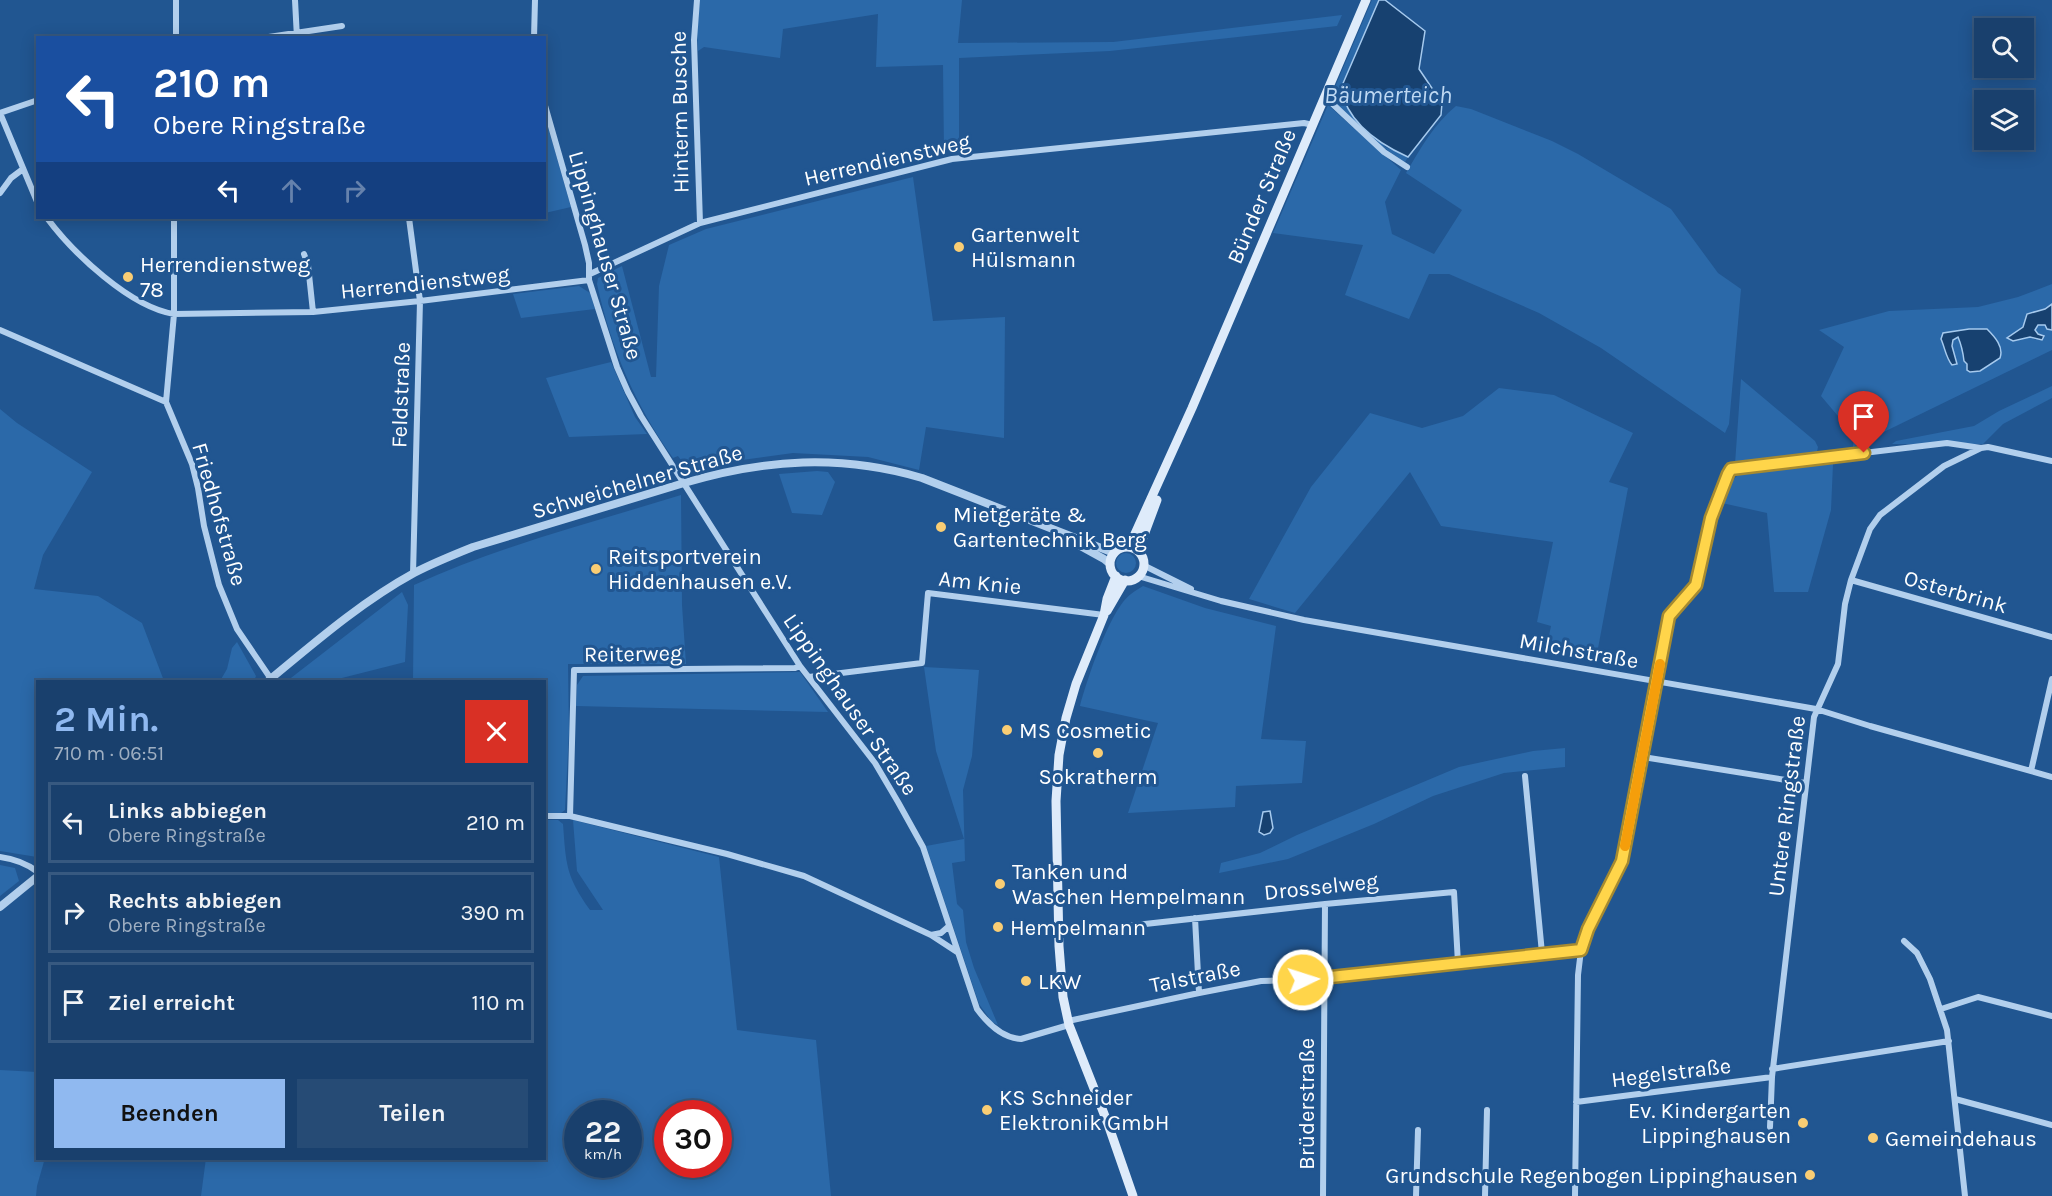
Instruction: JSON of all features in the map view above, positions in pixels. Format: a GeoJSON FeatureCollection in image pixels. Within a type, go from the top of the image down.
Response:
{"type":"FeatureCollection","features":[{"type":"Feature","properties":{"kind":"main road","name":"Bünder Straße"},"geometry":{"type":"LineString","coordinates":[[1133,549],[1366,0]]}},
{"type":"Feature","properties":{"kind":"main road"},"geometry":{"type":"LineString","coordinates":[[1121,578],[1110,564],[1113,554],[1120,548],[1133,549],[1141,555],[1143,565],[1138,576],[1121,578],[1107,599],[1104,615],[1073,694],[1059,755],[1056,801],[1059,946],[1068,1023],[1108,1124],[1133,1196]]}},
{"type":"Feature","properties":{"kind":"street"},"geometry":{"type":"LineString","coordinates":[[176,0],[176,36]]}},
{"type":"Feature","properties":{"kind":"street"},"geometry":{"type":"LineString","coordinates":[[295,0],[297,35],[342,26]]}},
{"type":"Feature","properties":{"kind":"street"},"geometry":{"type":"LineString","coordinates":[[534,36],[535,0]]}},
{"type":"Feature","properties":{"kind":"street","name":"Hinterm Busche"},"geometry":{"type":"LineString","coordinates":[[697,0],[694,40],[700,223]]}},
{"type":"Feature","properties":{"kind":"street"},"geometry":{"type":"LineString","coordinates":[[1325,97],[1384,152],[1407,167]]}},
{"type":"Feature","properties":{"kind":"street"},"geometry":{"type":"LineString","coordinates":[[36,101],[0,113],[36,199]]}},
{"type":"Feature","properties":{"kind":"street","name":"Lippinghauser Straße"},"geometry":{"type":"LineString","coordinates":[[546,109],[585,245],[590,277],[617,367],[628,392],[800,666],[875,763],[898,802],[923,847],[977,1009],[995,1029],[1006,1036],[1021,1039],[1068,1023]]}},
{"type":"Feature","properties":{"kind":"street","name":"Herrendienstweg"},"geometry":{"type":"LineString","coordinates":[[48,219],[104,276],[124,292],[162,312],[174,314],[313,312],[420,301],[590,277],[700,223],[952,159],[1304,123],[1313,125]]}},
{"type":"Feature","properties":{"kind":"street"},"geometry":{"type":"LineString","coordinates":[[0,194],[11,178],[23,169]]}},
{"type":"Feature","properties":{"kind":"street","name":"Friedhofstraße"},"geometry":{"type":"LineString","coordinates":[[174,219],[174,314],[166,402],[192,464],[219,585],[237,629],[269,680]]}},
{"type":"Feature","properties":{"kind":"street","name":"Feldstraße"},"geometry":{"type":"LineString","coordinates":[[409,219],[420,301],[413,574]]}},
{"type":"Feature","properties":{"kind":"street"},"geometry":{"type":"LineString","coordinates":[[304,254],[308,266],[313,312]]}},
{"type":"Feature","properties":{"kind":"street"},"geometry":{"type":"LineString","coordinates":[[0,330],[166,402]]}},
{"type":"Feature","properties":{"kind":"street"},"geometry":{"type":"LineString","coordinates":[[1575,1196],[1578,975],[1581,950],[1588,929],[1622,861],[1669,616],[1696,585],[1711,518],[1731,469],[1947,443],[1988,447],[2052,461]]}},
{"type":"Feature","properties":{"kind":"street","name":"Untere Ringstraße"},"geometry":{"type":"LineString","coordinates":[[1770,1127],[1772,1077],[1805,783],[1816,709],[1838,664],[1845,604],[1851,580],[1870,529],[1880,515],[1944,466],[1981,448]]}},
{"type":"Feature","properties":{"kind":"street","name":"Schweichelner Straße"},"geometry":{"type":"LineString","coordinates":[[269,680],[338,624],[413,574],[473,547],[741,468],[793,462],[844,462],[874,466],[922,478],[1113,554]]}},
{"type":"Feature","properties":{"kind":"street","name":"Schweichelner Straße"},"geometry":{"type":"LineString","coordinates":[[1048,529],[1110,564]]}},
{"type":"Feature","properties":{"kind":"street","name":"Milchstraße"},"geometry":{"type":"LineString","coordinates":[[1143,565],[1202,595]]}},
{"type":"Feature","properties":{"kind":"street","name":"Milchstraße"},"geometry":{"type":"LineString","coordinates":[[1138,576],[1168,586],[1304,620],[1816,709],[2052,777]]}},
{"type":"Feature","properties":{"kind":"street","name":"Osterbrink"},"geometry":{"type":"LineString","coordinates":[[1851,580],[2052,638]]}},
{"type":"Feature","properties":{"kind":"street","name":"Am Knie"},"geometry":{"type":"LineString","coordinates":[[809,677],[922,663],[927,593],[1104,615]]}},
{"type":"Feature","properties":{"kind":"street","name":"Reiterweg"},"geometry":{"type":"LineString","coordinates":[[570,816],[574,670],[795,668],[800,666]]}},
{"type":"Feature","properties":{"kind":"street"},"geometry":{"type":"LineString","coordinates":[[2031,771],[2052,679]]}},
{"type":"Feature","properties":{"kind":"street"},"geometry":{"type":"LineString","coordinates":[[1643,757],[1805,783]]}},
{"type":"Feature","properties":{"kind":"street"},"geometry":{"type":"LineString","coordinates":[[1525,776],[1542,953]]}},
{"type":"Feature","properties":{"kind":"street"},"geometry":{"type":"LineString","coordinates":[[546,816],[570,816],[727,854],[804,876],[931,935],[957,952]]}},
{"type":"Feature","properties":{"kind":"street"},"geometry":{"type":"LineString","coordinates":[[0,857],[21,862],[36,873]]}},
{"type":"Feature","properties":{"kind":"street"},"geometry":{"type":"LineString","coordinates":[[0,907],[36,876]]}},
{"type":"Feature","properties":{"kind":"street","name":"Drosselweg"},"geometry":{"type":"LineString","coordinates":[[1100,929],[1454,892],[1458,963]]}},
{"type":"Feature","properties":{"kind":"street","name":"Brüderstraße"},"geometry":{"type":"LineString","coordinates":[[1323,1196],[1325,904]]}},
{"type":"Feature","properties":{"kind":"street"},"geometry":{"type":"LineString","coordinates":[[1195,918],[1198,993]]}},
{"type":"Feature","properties":{"kind":"street"},"geometry":{"type":"LineString","coordinates":[[931,935],[941,933],[949,926]]}},
{"type":"Feature","properties":{"kind":"street"},"geometry":{"type":"LineString","coordinates":[[1904,941],[1917,953],[1930,980],[1941,1009],[1949,1041],[1965,1196]]}},
{"type":"Feature","properties":{"kind":"street","name":"Talstraße"},"geometry":{"type":"LineString","coordinates":[[1068,1023],[1261,981],[1324,979],[1581,950]]}},
{"type":"Feature","properties":{"kind":"street"},"geometry":{"type":"LineString","coordinates":[[1941,1009],[1978,997],[2052,1016]]}},
{"type":"Feature","properties":{"kind":"street"},"geometry":{"type":"LineString","coordinates":[[1773,1069],[1949,1041]]}},
{"type":"Feature","properties":{"kind":"street","name":"Hegelstraße"},"geometry":{"type":"LineString","coordinates":[[1576,1102],[1772,1077]]}},
{"type":"Feature","properties":{"kind":"street"},"geometry":{"type":"LineString","coordinates":[[1955,1099],[2052,1125]]}},
{"type":"Feature","properties":{"kind":"street"},"geometry":{"type":"LineString","coordinates":[[1485,1196],[1487,1110]]}},
{"type":"Feature","properties":{"kind":"street"},"geometry":{"type":"LineString","coordinates":[[1416,1196],[1418,1130]]}},
{"type":"Feature","properties":{"kind":"shaded area"},"geometry":{"type":"Polygon","coordinates":[[[700,0],[962,0],[958,43],[1113,42],[1342,15],[1337,26],[1110,51],[959,58],[959,150],[944,152],[943,65],[876,67],[878,14],[783,29],[780,58],[704,47],[698,51],[700,0]]]}},
{"type":"Feature","properties":{"kind":"shaded area"},"geometry":{"type":"Polygon","coordinates":[[[1372,0],[1379,0],[1341,88],[1385,147],[1408,157],[1405,162],[1375,141],[1352,121],[1343,112],[1332,94],[1372,0]]]}},
{"type":"Feature","properties":{"kind":"shaded area"},"geometry":{"type":"Polygon","coordinates":[[[1328,105],[1401,170],[1385,202],[1392,234],[1434,254],[1462,210],[1406,173],[1434,129],[1456,106],[1471,109],[1552,141],[1671,209],[1718,273],[1741,289],[1729,424],[1725,433],[1601,348],[1539,313],[1449,274],[1429,274],[1409,319],[1345,295],[1363,245],[1273,233],[1328,105]]]}},
{"type":"Feature","properties":{"kind":"shaded area"},"geometry":{"type":"Polygon","coordinates":[[[548,127],[571,207],[546,213],[546,128],[548,127]]]}},
{"type":"Feature","properties":{"kind":"shaded area"},"geometry":{"type":"Polygon","coordinates":[[[913,177],[933,321],[1005,317],[1004,438],[926,427],[919,470],[868,457],[793,453],[742,460],[704,469],[684,464],[678,456],[673,458],[647,417],[626,375],[609,331],[597,284],[598,278],[622,266],[651,377],[656,377],[659,286],[669,245],[706,229],[913,177]]]}},
{"type":"Feature","properties":{"kind":"shaded area"},"geometry":{"type":"Polygon","coordinates":[[[2052,284],[2052,304],[2045,309],[2036,310],[2017,333],[2009,335],[2016,341],[2026,338],[2036,340],[2038,334],[2035,330],[2038,325],[2045,325],[2052,330],[2052,350],[1853,447],[1854,435],[1821,396],[1844,347],[1819,330],[1889,311],[1978,307],[2018,297],[2052,284]],[[1969,329],[1943,334],[1947,359],[1953,351],[1953,340],[1958,337],[1964,361],[2000,358],[2000,345],[1990,332],[1969,329]]]}},
{"type":"Feature","properties":{"kind":"shaded area"},"geometry":{"type":"Polygon","coordinates":[[[579,286],[590,293],[595,309],[521,318],[513,294],[579,286]]]}},
{"type":"Feature","properties":{"kind":"shaded area"},"geometry":{"type":"Polygon","coordinates":[[[611,362],[635,417],[647,434],[569,437],[546,378],[611,362]]]}},
{"type":"Feature","properties":{"kind":"shaded area"},"geometry":{"type":"Polygon","coordinates":[[[1741,379],[1815,441],[1818,447],[1817,452],[1735,464],[1741,379]]]}},
{"type":"Feature","properties":{"kind":"shaded area"},"geometry":{"type":"Polygon","coordinates":[[[2052,386],[2052,398],[2003,424],[1983,444],[1892,444],[1896,441],[1974,426],[1999,411],[2052,386]]]}},
{"type":"Feature","properties":{"kind":"shaded area"},"geometry":{"type":"Polygon","coordinates":[[[1499,388],[1554,395],[1633,433],[1609,482],[1628,488],[1596,659],[1546,650],[1551,626],[1537,622],[1553,542],[1441,526],[1410,472],[1295,613],[1249,599],[1311,487],[1370,413],[1422,428],[1463,416],[1499,388]]]}},
{"type":"Feature","properties":{"kind":"shaded area"},"geometry":{"type":"Polygon","coordinates":[[[0,409],[17,423],[92,472],[43,555],[34,589],[98,596],[142,623],[164,680],[36,680],[36,857],[0,851],[0,409]]]}},
{"type":"Feature","properties":{"kind":"shaded area"},"geometry":{"type":"Polygon","coordinates":[[[1833,464],[1831,510],[1808,592],[1774,592],[1767,513],[1722,503],[1727,489],[1743,471],[1833,464]]]}},
{"type":"Feature","properties":{"kind":"shaded area"},"geometry":{"type":"Polygon","coordinates":[[[828,472],[835,482],[822,515],[792,513],[779,474],[828,472]]]}},
{"type":"Feature","properties":{"kind":"shaded area"},"geometry":{"type":"Polygon","coordinates":[[[681,495],[682,605],[686,664],[568,664],[569,732],[565,810],[561,813],[546,813],[546,680],[413,680],[414,585],[479,558],[681,495]]]}},
{"type":"Feature","properties":{"kind":"shaded area"},"geometry":{"type":"Polygon","coordinates":[[[1126,553],[1133,556],[1136,563],[1133,570],[1126,573],[1119,570],[1116,563],[1119,556],[1126,553]]]}},
{"type":"Feature","properties":{"kind":"shaded area"},"geometry":{"type":"Polygon","coordinates":[[[1143,586],[1205,608],[1276,626],[1261,739],[1306,741],[1302,783],[1236,786],[1235,807],[1128,813],[1158,723],[1080,706],[1107,629],[1123,602],[1143,586]]]}},
{"type":"Feature","properties":{"kind":"shaded area"},"geometry":{"type":"Polygon","coordinates":[[[402,592],[408,605],[405,662],[334,680],[288,680],[402,592]]]}},
{"type":"Feature","properties":{"kind":"shaded area"},"geometry":{"type":"Polygon","coordinates":[[[237,642],[256,676],[254,680],[221,680],[227,669],[232,648],[237,642]]]}},
{"type":"Feature","properties":{"kind":"shaded area"},"geometry":{"type":"Polygon","coordinates":[[[924,667],[979,670],[972,756],[963,790],[965,861],[952,863],[957,904],[963,910],[966,942],[974,968],[998,1025],[992,1022],[979,1004],[926,846],[964,839],[936,751],[924,667]]]}},
{"type":"Feature","properties":{"kind":"shaded area"},"geometry":{"type":"Polygon","coordinates":[[[800,672],[828,712],[576,706],[577,685],[583,676],[800,672]]]}},
{"type":"Feature","properties":{"kind":"shaded area"},"geometry":{"type":"Polygon","coordinates":[[[1565,748],[1565,767],[1504,773],[1433,796],[1374,824],[1288,859],[1219,873],[1221,863],[1260,853],[1297,835],[1459,767],[1533,751],[1565,748]]]}},
{"type":"Feature","properties":{"kind":"shaded area"},"geometry":{"type":"Polygon","coordinates":[[[546,820],[558,820],[563,824],[569,870],[576,888],[590,910],[603,910],[577,871],[573,820],[719,857],[737,1030],[816,1040],[831,1196],[201,1196],[206,1160],[546,1160],[546,820]]]}},
{"type":"Feature","properties":{"kind":"shaded area"},"geometry":{"type":"Polygon","coordinates":[[[0,865],[15,868],[19,881],[0,896],[0,865]]]}},
{"type":"Feature","properties":{"kind":"shaded area"},"geometry":{"type":"Polygon","coordinates":[[[0,1070],[36,1072],[36,1160],[44,1160],[36,1196],[0,1196],[0,1070]]]}},
{"type":"Feature","properties":{"kind":"water","name":"Bäumerteich"},"geometry":{"type":"Polygon","coordinates":[[[1379,0],[1385,0],[1425,31],[1419,69],[1442,103],[1441,115],[1408,157],[1386,146],[1357,121],[1344,100],[1341,88],[1379,0]]]}},
{"type":"Feature","properties":{"kind":"water"},"geometry":{"type":"Polygon","coordinates":[[[2052,304],[2052,330],[2047,329],[2045,325],[2038,325],[2035,330],[2044,336],[2042,340],[2030,337],[2013,341],[2007,338],[2023,327],[2027,314],[2045,309],[2052,304]]]}},
{"type":"Feature","properties":{"kind":"water"},"geometry":{"type":"Polygon","coordinates":[[[1987,329],[2000,346],[2000,358],[1980,371],[1967,370],[1958,337],[1953,340],[1952,346],[1957,364],[1952,365],[1941,339],[1943,333],[1987,329]]]}},
{"type":"Feature","properties":{"kind":"water"},"geometry":{"type":"Polygon","coordinates":[[[1270,811],[1273,828],[1270,833],[1264,835],[1259,832],[1263,812],[1270,811]]]}},
{"type":"Feature","properties":{"kind":"slow traffic"},"geometry":{"type":"LineString","coordinates":[[1625,846],[1660,664]]}},
{"type":"Feature","properties":{"kind":"place","name":"Gartenwelt Hülsmann"},"geometry":{"type":"Point","coordinates":[959,247]}},
{"type":"Feature","properties":{"kind":"place","name":"Herrendienstweg 78"},"geometry":{"type":"Point","coordinates":[128,277]}},
{"type":"Feature","properties":{"kind":"place","name":"Mietgeräte & Gartentechnik Berg"},"geometry":{"type":"Point","coordinates":[941,527]}},
{"type":"Feature","properties":{"kind":"place","name":"Reitsportverein Hiddenhausen e.V."},"geometry":{"type":"Point","coordinates":[596,569]}},
{"type":"Feature","properties":{"kind":"place","name":"MS Cosmetic"},"geometry":{"type":"Point","coordinates":[1007,730]}},
{"type":"Feature","properties":{"kind":"place","name":"Sokratherm"},"geometry":{"type":"Point","coordinates":[1098,753]}},
{"type":"Feature","properties":{"kind":"place","name":"Tanken und Waschen Hempelmann"},"geometry":{"type":"Point","coordinates":[1000,884]}},
{"type":"Feature","properties":{"kind":"place","name":"Hempelmann"},"geometry":{"type":"Point","coordinates":[998,927]}},
{"type":"Feature","properties":{"kind":"place","name":"LKW"},"geometry":{"type":"Point","coordinates":[1026,981]}},
{"type":"Feature","properties":{"kind":"place","name":"KS Schneider Elektronik GmbH"},"geometry":{"type":"Point","coordinates":[987,1110]}},
{"type":"Feature","properties":{"kind":"place","name":"Ev. Kindergarten Lippinghausen"},"geometry":{"type":"Point","coordinates":[1803,1123]}},
{"type":"Feature","properties":{"kind":"place","name":"Gemeindehaus"},"geometry":{"type":"Point","coordinates":[1873,1138]}},
{"type":"Feature","properties":{"kind":"place","name":"Grundschule Regenbogen Lippinghausen"},"geometry":{"type":"Point","coordinates":[1810,1175]}},
{"type":"Feature","properties":{"kind":"route"},"geometry":{"type":"LineString","coordinates":[[1303,980],[1581,950],[1588,929],[1622,861],[1669,616],[1696,585],[1711,518],[1728,474],[1731,469],[1864,453]]}}]}
